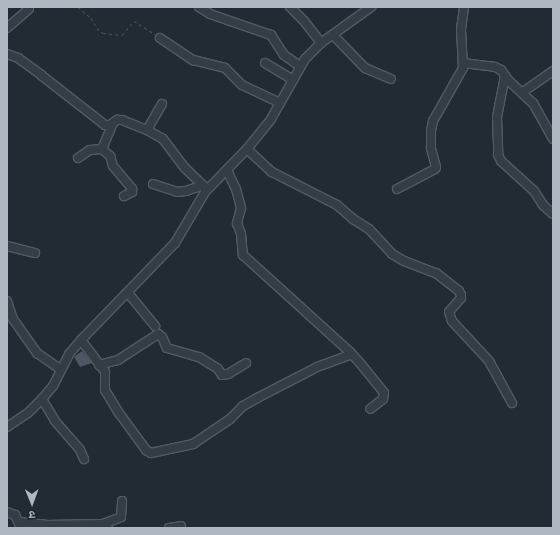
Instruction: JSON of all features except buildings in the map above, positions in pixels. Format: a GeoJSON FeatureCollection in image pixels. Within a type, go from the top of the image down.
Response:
{"type":"FeatureCollection","features":[{"type":"Feature","properties":{"kind":"street"},"geometry":{"type":"LineString","coordinates":[[199,7],[210,14],[271,35],[284,55],[300,66]]}},
{"type":"Feature","properties":{"kind":"street"},"geometry":{"type":"LineString","coordinates":[[290,7],[304,21],[321,43]]}},
{"type":"Feature","properties":{"kind":"street"},"geometry":{"type":"LineString","coordinates":[[356,7],[362,14]]}},
{"type":"Feature","properties":{"kind":"street"},"geometry":{"type":"LineString","coordinates":[[7,427],[28,413],[42,399],[52,386],[60,369],[81,340],[128,293],[177,240],[205,187],[227,170],[247,149],[271,119],[300,66],[308,56],[321,43],[333,36],[371,7]]}},
{"type":"Feature","properties":{"kind":"street"},"geometry":{"type":"LineString","coordinates":[[397,189],[435,170],[436,164],[430,141],[432,126],[462,71],[461,29],[464,7]]}},
{"type":"Feature","properties":{"kind":"street"},"geometry":{"type":"LineString","coordinates":[[7,28],[29,9]]}},
{"type":"Feature","properties":{"kind":"street"},"geometry":{"type":"LineString","coordinates":[[333,36],[365,68],[391,79]]}},
{"type":"Feature","properties":{"kind":"street"},"geometry":{"type":"LineString","coordinates":[[160,38],[193,60],[225,68],[242,85],[280,103]]}},
{"type":"Feature","properties":{"kind":"street"},"geometry":{"type":"LineString","coordinates":[[7,54],[24,62],[105,125],[113,123],[116,120],[122,120],[147,130],[166,142],[185,168],[205,187]]}},
{"type":"Feature","properties":{"kind":"street"},"geometry":{"type":"LineString","coordinates":[[265,63],[292,80]]}},
{"type":"Feature","properties":{"kind":"street"},"geometry":{"type":"LineString","coordinates":[[463,63],[498,68],[533,103],[553,139]]}},
{"type":"Feature","properties":{"kind":"street"},"geometry":{"type":"LineString","coordinates":[[523,92],[553,71]]}},
{"type":"Feature","properties":{"kind":"street"},"geometry":{"type":"LineString","coordinates":[[505,76],[497,118],[498,155],[501,161],[534,191],[543,205],[553,214]]}},
{"type":"Feature","properties":{"kind":"street"},"geometry":{"type":"LineString","coordinates":[[147,130],[162,104]]}},
{"type":"Feature","properties":{"kind":"street"},"geometry":{"type":"LineString","coordinates":[[102,149],[113,123]]}},
{"type":"Feature","properties":{"kind":"street"},"geometry":{"type":"LineString","coordinates":[[78,158],[90,150],[102,149],[111,157],[113,166],[132,189],[132,192],[124,196]]}},
{"type":"Feature","properties":{"kind":"street"},"geometry":{"type":"LineString","coordinates":[[247,149],[272,172],[337,205],[353,219],[369,228],[392,254],[404,261],[436,274],[459,291],[462,295],[461,298],[449,312],[452,322],[489,361],[512,402]]}},
{"type":"Feature","properties":{"kind":"street"},"geometry":{"type":"LineString","coordinates":[[227,170],[236,189],[241,208],[237,223],[241,234],[243,255],[352,354],[384,393],[383,399],[370,409]]}},
{"type":"Feature","properties":{"kind":"street"},"geometry":{"type":"LineString","coordinates":[[153,184],[177,192],[205,187]]}},
{"type":"Feature","properties":{"kind":"street"},"geometry":{"type":"LineString","coordinates":[[7,246],[35,253]]}},
{"type":"Feature","properties":{"kind":"street"},"geometry":{"type":"LineString","coordinates":[[128,293],[155,326]]}},
{"type":"Feature","properties":{"kind":"street"},"geometry":{"type":"LineString","coordinates":[[7,301],[9,313],[37,353],[60,369]]}},
{"type":"Feature","properties":{"kind":"street"},"geometry":{"type":"LineString","coordinates":[[99,365],[118,360],[151,337],[158,334],[162,337],[167,348],[199,356],[218,369],[222,375],[228,374],[246,363]]}},
{"type":"Feature","properties":{"kind":"street"},"geometry":{"type":"LineString","coordinates":[[81,340],[106,375],[106,393],[146,450],[151,453],[193,444],[230,419],[243,406],[317,367],[352,354]]}},
{"type":"Feature","properties":{"kind":"street"},"geometry":{"type":"LineString","coordinates":[[42,399],[54,421],[80,450],[84,459]]}},
{"type":"Feature","properties":{"kind":"street"},"geometry":{"type":"LineString","coordinates":[[7,512],[15,515],[20,525],[81,527],[105,526],[121,517],[122,501]]}},
{"type":"Feature","properties":{"kind":"street"},"geometry":{"type":"LineString","coordinates":[[169,528],[181,526]]}},
{"type":"Feature","properties":{"kind":"path"},"geometry":{"type":"LineString","coordinates":[[78,7],[91,18],[97,28],[103,33],[122,35],[134,21],[160,38]]}}]}
